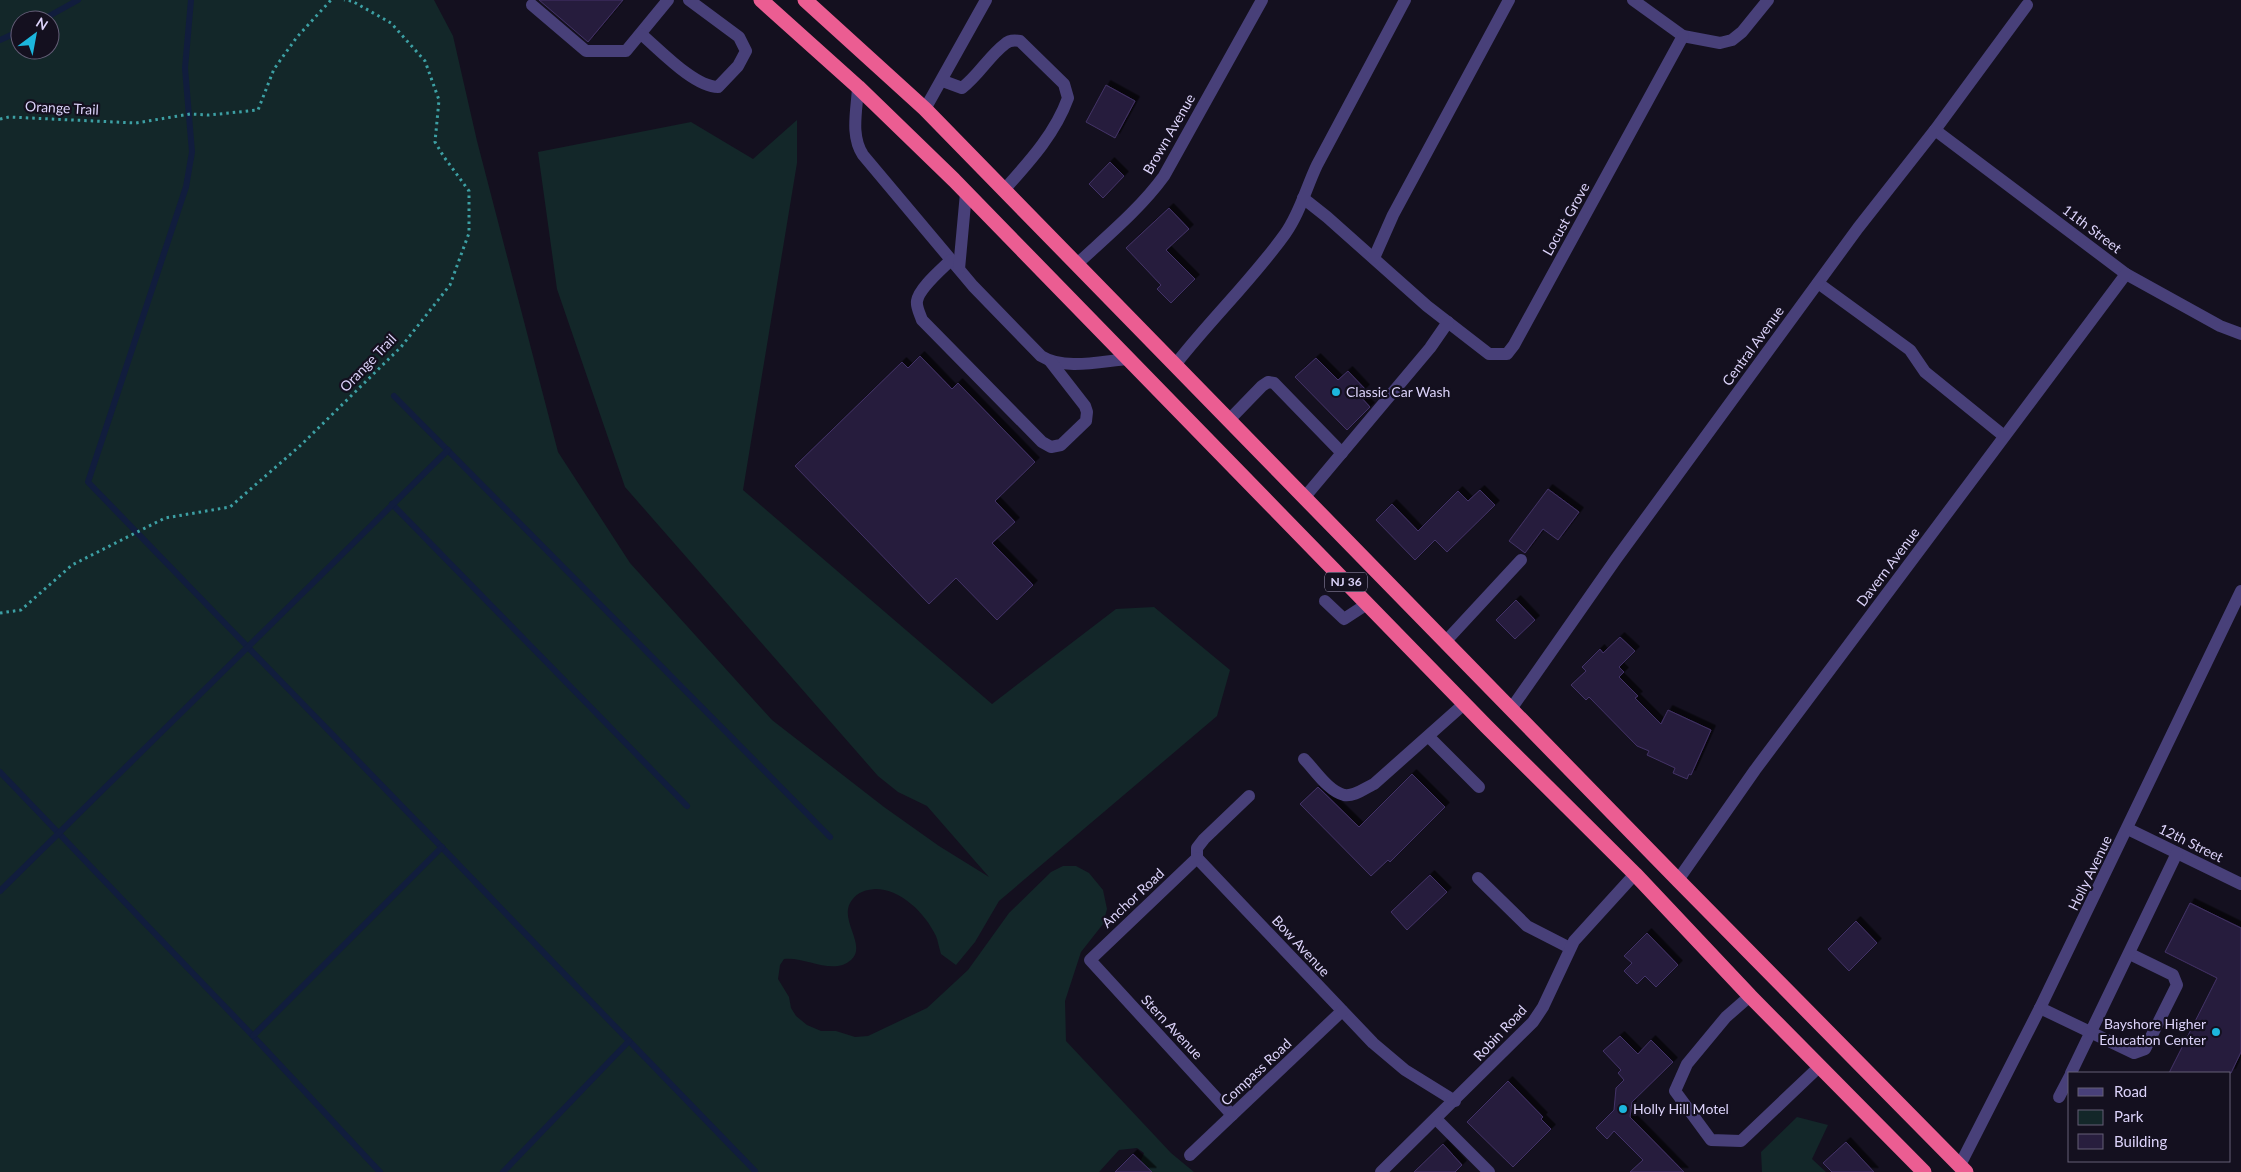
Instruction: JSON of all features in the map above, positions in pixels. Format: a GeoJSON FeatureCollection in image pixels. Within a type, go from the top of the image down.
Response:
{"type":"FeatureCollection","features":[{"type":"Feature","properties":{"kind":"highway","name":"NJ 36"},"geometry":{"type":"LineString","coordinates":[[761,0],[858,87],[966,193],[1464,704],[1635,874],[1750,996],[1922,1171]]}},
{"type":"Feature","properties":{"kind":"highway","name":"NJ 36"},"geometry":{"type":"LineString","coordinates":[[805,0],[925,109],[1510,709],[1963,1169]]}},
{"type":"Feature","properties":{"kind":"street"},"geometry":{"type":"LineString","coordinates":[[532,5],[586,51],[626,51],[668,0]]}},
{"type":"Feature","properties":{"kind":"street"},"geometry":{"type":"LineString","coordinates":[[641,34],[696,79],[708,87],[718,87],[738,66],[746,51],[739,37],[689,0]]}},
{"type":"Feature","properties":{"kind":"street"},"geometry":{"type":"LineString","coordinates":[[925,109],[943,80],[986,0]]}},
{"type":"Feature","properties":{"kind":"street","name":"Brown Avenue"},"geometry":{"type":"LineString","coordinates":[[1077,264],[1119,226],[1155,189],[1262,0]]}},
{"type":"Feature","properties":{"kind":"street"},"geometry":{"type":"LineString","coordinates":[[1175,365],[1285,234],[1298,214],[1316,167],[1405,0]]}},
{"type":"Feature","properties":{"kind":"street"},"geometry":{"type":"LineString","coordinates":[[1374,258],[1393,215],[1509,0]]}},
{"type":"Feature","properties":{"kind":"street"},"geometry":{"type":"LineString","coordinates":[[1633,0],[1683,36],[1720,43],[1732,40],[1742,32],[1768,0]]}},
{"type":"Feature","properties":{"kind":"street","name":"Central Avenue"},"geometry":{"type":"LineString","coordinates":[[1510,709],[1622,551],[1858,228],[1935,130],[2027,5]]}},
{"type":"Feature","properties":{"kind":"street","name":"Locust Grove"},"geometry":{"type":"LineString","coordinates":[[1303,198],[1448,322],[1489,354],[1506,354],[1514,345],[1683,36]]}},
{"type":"Feature","properties":{"kind":"street"},"geometry":{"type":"LineString","coordinates":[[943,80],[962,88],[974,80],[1005,44],[1014,40],[1020,41],[1064,84],[1068,98],[1054,128],[1036,154],[1004,190]]}},
{"type":"Feature","properties":{"kind":"street"},"geometry":{"type":"LineString","coordinates":[[858,87],[855,134],[857,145],[863,155],[955,264],[1041,356],[1050,362],[1086,406],[1088,412],[1086,421],[1061,446],[1051,447],[1042,442],[922,320],[918,311],[917,300],[928,283],[955,264],[966,193]]}},
{"type":"Feature","properties":{"kind":"street","name":"11th Street"},"geometry":{"type":"LineString","coordinates":[[1935,130],[2126,274],[2220,326],[2241,334]]}},
{"type":"Feature","properties":{"kind":"street","name":"Davern Avenue"},"geometry":{"type":"LineString","coordinates":[[1678,880],[1754,770],[2126,274]]}},
{"type":"Feature","properties":{"kind":"street"},"geometry":{"type":"LineString","coordinates":[[1818,283],[1910,350],[1924,372],[2004,436]]}},
{"type":"Feature","properties":{"kind":"street"},"geometry":{"type":"LineString","coordinates":[[1304,498],[1430,348],[1448,322]]}},
{"type":"Feature","properties":{"kind":"street"},"geometry":{"type":"LineString","coordinates":[[1050,362],[1064,364],[1128,359]]}},
{"type":"Feature","properties":{"kind":"street"},"geometry":{"type":"LineString","coordinates":[[1229,420],[1262,386],[1268,382],[1274,383],[1342,453]]}},
{"type":"Feature","properties":{"kind":"street"},"geometry":{"type":"LineString","coordinates":[[1445,642],[1521,560]]}},
{"type":"Feature","properties":{"kind":"street","name":"Holly Avenue"},"geometry":{"type":"LineString","coordinates":[[1963,1169],[2241,591]]}},
{"type":"Feature","properties":{"kind":"street"},"geometry":{"type":"LineString","coordinates":[[1325,600],[1344,619],[1367,604]]}},
{"type":"Feature","properties":{"kind":"street"},"geometry":{"type":"LineString","coordinates":[[1304,759],[1331,787],[1344,795],[1358,793],[1374,784],[1464,704]]}},
{"type":"Feature","properties":{"kind":"street"},"geometry":{"type":"LineString","coordinates":[[1428,737],[1479,787]]}},
{"type":"Feature","properties":{"kind":"street"},"geometry":{"type":"LineString","coordinates":[[1197,858],[1197,848],[1204,839],[1249,796]]}},
{"type":"Feature","properties":{"kind":"street","name":"12th Street"},"geometry":{"type":"LineString","coordinates":[[2128,829],[2241,884]]}},
{"type":"Feature","properties":{"kind":"street"},"geometry":{"type":"LineString","coordinates":[[2071,1072],[2178,853]]}},
{"type":"Feature","properties":{"kind":"street","name":"Anchor Road"},"geometry":{"type":"LineString","coordinates":[[1090,960],[1197,858]]}},
{"type":"Feature","properties":{"kind":"street","name":"Bow Avenue"},"geometry":{"type":"LineString","coordinates":[[1197,858],[1391,1060],[1454,1101]]}},
{"type":"Feature","properties":{"kind":"street","name":"Robin Road"},"geometry":{"type":"LineString","coordinates":[[1381,1172],[1533,1022],[1543,1007],[1570,948],[1581,931],[1635,874]]}},
{"type":"Feature","properties":{"kind":"street"},"geometry":{"type":"LineString","coordinates":[[1478,878],[1527,926],[1570,948]]}},
{"type":"Feature","properties":{"kind":"street"},"geometry":{"type":"LineString","coordinates":[[2040,1008],[2134,1053],[2145,1049],[2177,985],[2173,975],[2130,954]]}},
{"type":"Feature","properties":{"kind":"street","name":"Stern Avenue"},"geometry":{"type":"LineString","coordinates":[[1090,960],[1232,1115]]}},
{"type":"Feature","properties":{"kind":"street"},"geometry":{"type":"LineString","coordinates":[[1750,996],[1726,1017],[1687,1064],[1675,1091],[1711,1140],[1741,1141],[1820,1066]]}},
{"type":"Feature","properties":{"kind":"street","name":"Compass Road"},"geometry":{"type":"LineString","coordinates":[[1190,1155],[1342,1011]]}},
{"type":"Feature","properties":{"kind":"street"},"geometry":{"type":"LineString","coordinates":[[2059,1097],[2068,1078]]}},
{"type":"Feature","properties":{"kind":"street"},"geometry":{"type":"LineString","coordinates":[[1436,1119],[1489,1172]]}},
{"type":"Feature","properties":{"kind":"path","name":"Orange Trail"},"geometry":{"type":"LineString","coordinates":[[0,119],[9,116],[136,123],[190,114],[209,115],[258,110],[274,69],[297,37],[331,0]]}},
{"type":"Feature","properties":{"kind":"path","name":"Orange Trail"},"geometry":{"type":"LineString","coordinates":[[0,613],[21,610],[72,565],[166,518],[230,507],[301,445],[401,347],[450,285],[469,233],[470,191],[444,157],[436,142],[439,100],[425,61],[391,23],[352,1],[344,0]]}},
{"type":"Feature","properties":{"kind":"green space"},"geometry":{"type":"Polygon","coordinates":[[[0,0],[434,0],[453,36],[477,141],[558,452],[630,563],[772,720],[884,807],[939,846],[989,877],[927,806],[898,792],[878,776],[625,487],[557,289],[538,152],[691,122],[753,159],[797,120],[797,163],[743,490],[992,704],[1116,609],[1154,607],[1230,670],[1217,716],[999,901],[975,942],[956,965],[941,954],[936,936],[919,911],[894,893],[875,889],[859,893],[848,907],[848,915],[856,947],[855,954],[851,960],[836,966],[827,966],[801,960],[784,959],[780,965],[778,979],[789,997],[791,1008],[796,1016],[807,1025],[821,1031],[836,1031],[855,1037],[868,1036],[927,1008],[968,970],[1009,913],[1051,872],[1063,866],[1076,866],[1089,873],[1103,890],[1107,909],[1103,924],[1081,952],[1065,1001],[1066,1041],[1171,1153],[1194,1172],[1130,1172],[1139,1165],[1144,1153],[1137,1148],[1119,1150],[1099,1172],[0,1172],[0,0]]]}},
{"type":"Feature","properties":{"kind":"green space"},"geometry":{"type":"Polygon","coordinates":[[[1797,1117],[1828,1125],[1812,1159],[1826,1172],[1762,1172],[1761,1152],[1797,1117]]]}},
{"type":"Feature","properties":{"kind":"building"},"geometry":{"type":"Polygon","coordinates":[[[539,0],[623,0],[588,42],[539,0]]]}},
{"type":"Feature","properties":{"kind":"building"},"geometry":{"type":"Polygon","coordinates":[[[1106,85],[1135,101],[1115,138],[1086,122],[1106,85]]]}},
{"type":"Feature","properties":{"kind":"building"},"geometry":{"type":"Polygon","coordinates":[[[1110,162],[1124,176],[1103,198],[1089,184],[1110,162]]]}},
{"type":"Feature","properties":{"kind":"building"},"geometry":{"type":"Polygon","coordinates":[[[1169,208],[1189,229],[1166,250],[1195,279],[1171,303],[1157,289],[1161,285],[1126,248],[1169,208]]]}},
{"type":"Feature","properties":{"kind":"building"},"geometry":{"type":"Polygon","coordinates":[[[920,356],[952,389],[958,383],[1035,462],[995,501],[1015,522],[992,543],[1033,585],[997,620],[956,578],[929,604],[795,466],[902,362],[908,368],[920,356]]]}},
{"type":"Feature","properties":{"kind":"building","name":"Classic Car Wash"},"geometry":{"type":"Polygon","coordinates":[[[1316,358],[1338,380],[1348,371],[1365,389],[1359,395],[1370,407],[1347,430],[1295,377],[1316,358]]]}},
{"type":"Feature","properties":{"kind":"building"},"geometry":{"type":"Polygon","coordinates":[[[1548,489],[1579,512],[1558,540],[1543,529],[1525,553],[1509,541],[1548,489]]]}},
{"type":"Feature","properties":{"kind":"building"},"geometry":{"type":"Polygon","coordinates":[[[1480,490],[1495,505],[1447,552],[1435,540],[1415,560],[1376,520],[1392,504],[1418,531],[1458,491],[1468,501],[1480,490]]]}},
{"type":"Feature","properties":{"kind":"building"},"geometry":{"type":"Polygon","coordinates":[[[1516,600],[1535,620],[1515,639],[1496,620],[1516,600]]]}},
{"type":"Feature","properties":{"kind":"building"},"geometry":{"type":"Polygon","coordinates":[[[1620,637],[1635,651],[1619,667],[1624,672],[1619,677],[1638,696],[1635,698],[1661,724],[1668,710],[1711,730],[1691,775],[1689,774],[1687,779],[1673,773],[1675,768],[1647,755],[1649,751],[1637,746],[1589,697],[1586,700],[1571,685],[1586,671],[1582,667],[1600,649],[1603,653],[1620,637]]]}},
{"type":"Feature","properties":{"kind":"building"},"geometry":{"type":"Polygon","coordinates":[[[1412,774],[1445,807],[1390,862],[1388,860],[1371,876],[1300,804],[1318,787],[1359,827],[1412,774]]]}},
{"type":"Feature","properties":{"kind":"building"},"geometry":{"type":"Polygon","coordinates":[[[1430,875],[1447,892],[1407,930],[1391,912],[1430,875]]]}},
{"type":"Feature","properties":{"kind":"building"},"geometry":{"type":"Polygon","coordinates":[[[2190,903],[2241,928],[2241,1052],[2231,1073],[2170,1072],[2217,978],[2165,952],[2190,903]]]}},
{"type":"Feature","properties":{"kind":"building"},"geometry":{"type":"Polygon","coordinates":[[[1856,921],[1877,943],[1849,971],[1828,949],[1856,921]]]}},
{"type":"Feature","properties":{"kind":"building"},"geometry":{"type":"Polygon","coordinates":[[[1647,933],[1678,965],[1656,987],[1645,976],[1637,984],[1624,971],[1632,963],[1624,956],[1647,933]]]}},
{"type":"Feature","properties":{"kind":"building","name":"Holly Hill Motel"},"geometry":{"type":"Polygon","coordinates":[[[1620,1036],[1638,1054],[1651,1040],[1673,1062],[1632,1102],[1630,1117],[1684,1172],[1630,1172],[1643,1160],[1614,1131],[1607,1139],[1596,1128],[1614,1110],[1616,1088],[1624,1080],[1618,1073],[1621,1070],[1603,1051],[1620,1036]]]}},
{"type":"Feature","properties":{"kind":"building"},"geometry":{"type":"Polygon","coordinates":[[[1508,1081],[1543,1117],[1541,1119],[1551,1129],[1513,1167],[1467,1122],[1508,1081]]]}},
{"type":"Feature","properties":{"kind":"building"},"geometry":{"type":"Polygon","coordinates":[[[1846,1142],[1874,1172],[1832,1172],[1823,1163],[1846,1142]]]}},
{"type":"Feature","properties":{"kind":"building"},"geometry":{"type":"Polygon","coordinates":[[[1443,1144],[1462,1165],[1455,1172],[1414,1172],[1443,1144]]]}},
{"type":"Feature","properties":{"kind":"building"},"geometry":{"type":"Polygon","coordinates":[[[1133,1154],[1152,1172],[1115,1172],[1133,1154]]]}},
{"type":"Feature","properties":{"kind":"waterway"},"geometry":{"type":"LineString","coordinates":[[60,10],[78,0]]}},
{"type":"Feature","properties":{"kind":"waterway"},"geometry":{"type":"LineString","coordinates":[[191,0],[185,68],[192,152],[186,187],[88,482],[755,1171]]}},
{"type":"Feature","properties":{"kind":"waterway"},"geometry":{"type":"LineString","coordinates":[[0,40],[10,36]]}},
{"type":"Feature","properties":{"kind":"waterway"},"geometry":{"type":"LineString","coordinates":[[394,396],[830,837]]}},
{"type":"Feature","properties":{"kind":"waterway"},"geometry":{"type":"LineString","coordinates":[[0,891],[448,450]]}},
{"type":"Feature","properties":{"kind":"waterway"},"geometry":{"type":"LineString","coordinates":[[392,504],[687,806]]}},
{"type":"Feature","properties":{"kind":"waterway"},"geometry":{"type":"LineString","coordinates":[[0,772],[253,1036],[380,1172]]}},
{"type":"Feature","properties":{"kind":"waterway"},"geometry":{"type":"LineString","coordinates":[[253,1036],[442,847]]}},
{"type":"Feature","properties":{"kind":"waterway"},"geometry":{"type":"LineString","coordinates":[[503,1172],[629,1041]]}},
{"type":"Feature","properties":{"kind":"place","name":"Classic Car Wash"},"geometry":{"type":"Point","coordinates":[1336,392]}},
{"type":"Feature","properties":{"kind":"place","name":"Bayshore Higher Education Center"},"geometry":{"type":"Point","coordinates":[2216,1032]}},
{"type":"Feature","properties":{"kind":"place","name":"Holly Hill Motel"},"geometry":{"type":"Point","coordinates":[1623,1109]}}]}
